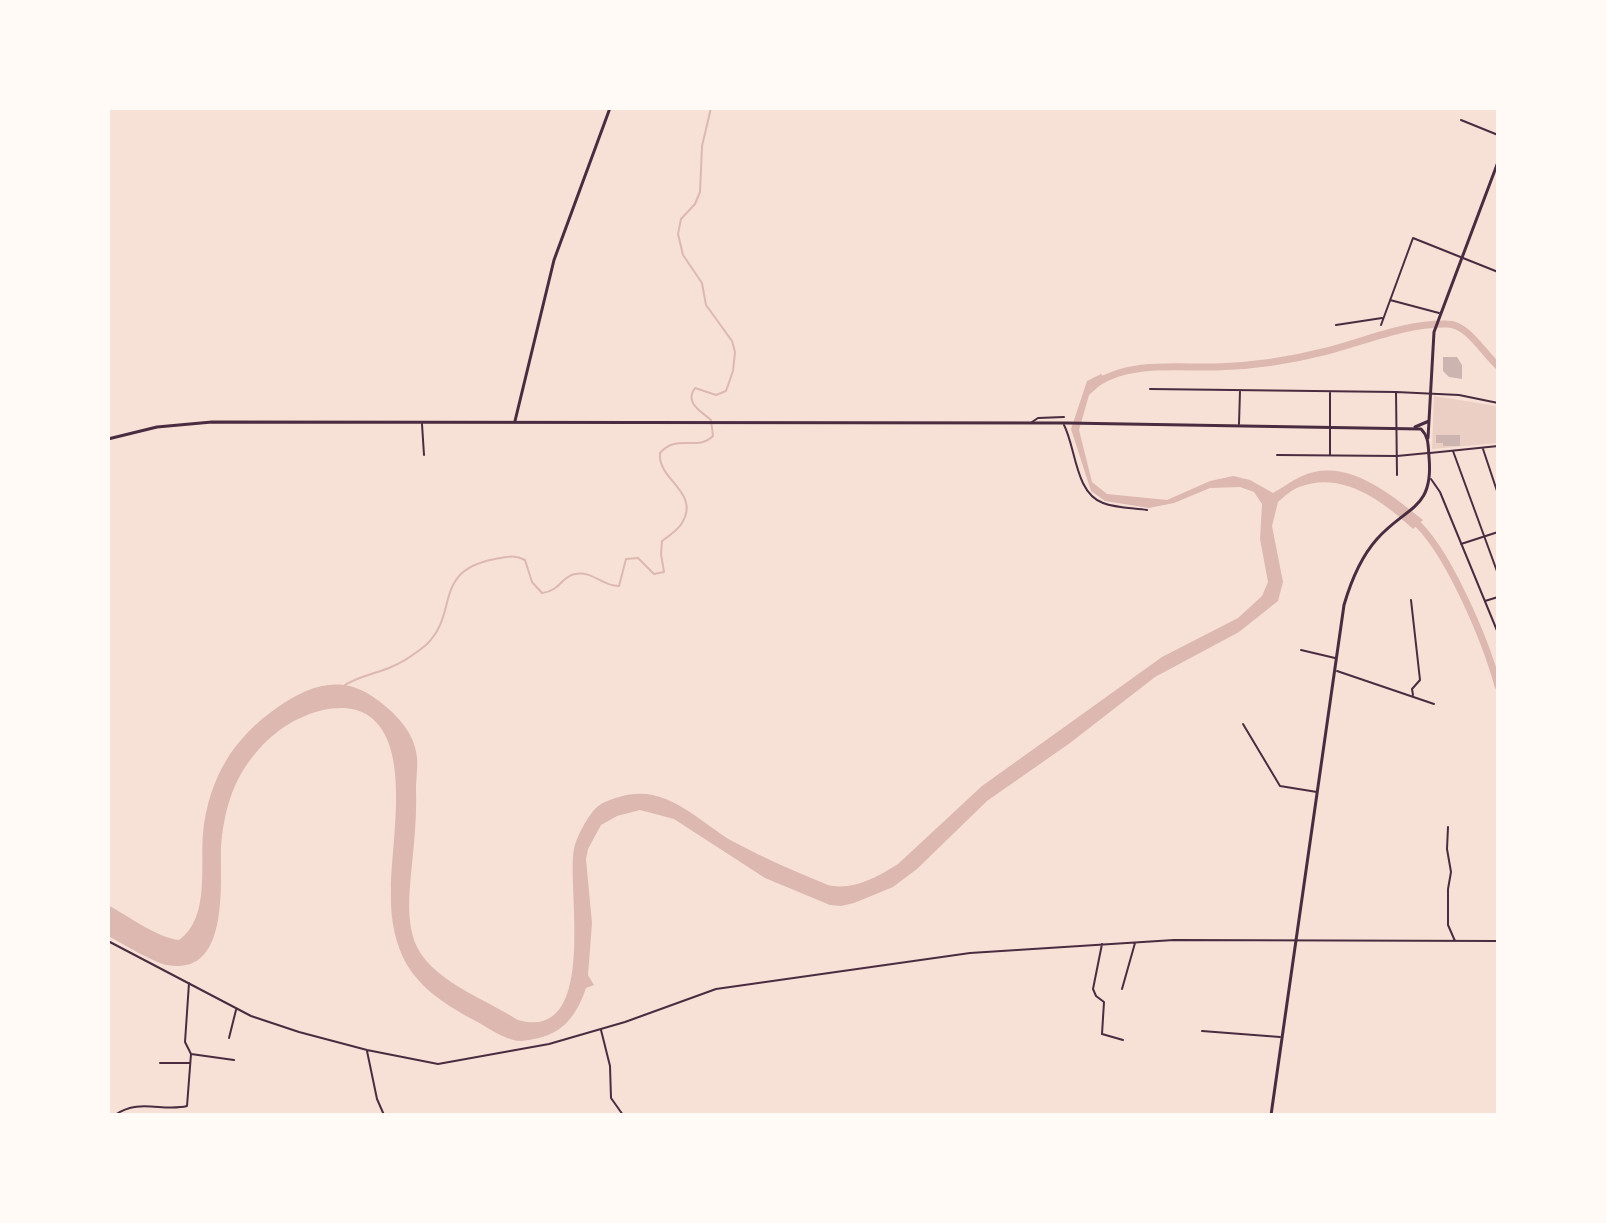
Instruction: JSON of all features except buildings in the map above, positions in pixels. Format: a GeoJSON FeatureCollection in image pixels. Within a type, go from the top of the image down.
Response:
{"type":"FeatureCollection","features":[{"type":"Feature","properties":{"kind":"main road"},"geometry":{"type":"LineString","coordinates":[[515,422],[554,260],[610,108]]}},
{"type":"Feature","properties":{"kind":"main road"},"geometry":{"type":"LineString","coordinates":[[1271,1115],[1335,670],[1350,586],[1365,554],[1425,495],[1431,479],[1428,438],[1434,332],[1498,162]]}},
{"type":"Feature","properties":{"kind":"main road"},"geometry":{"type":"LineString","coordinates":[[108,439],[157,427],[212,422],[1065,421],[1397,426],[1415,427],[1425,431],[1428,438]]}},
{"type":"Feature","properties":{"kind":"main road"},"geometry":{"type":"LineString","coordinates":[[1415,427],[1429,421]]}},
{"type":"Feature","properties":{"kind":"street"},"geometry":{"type":"LineString","coordinates":[[1461,120],[1498,135]]}},
{"type":"Feature","properties":{"kind":"street"},"geometry":{"type":"LineString","coordinates":[[1381,325],[1413,238],[1498,272]]}},
{"type":"Feature","properties":{"kind":"street"},"geometry":{"type":"LineString","coordinates":[[1389,300],[1439,314]]}},
{"type":"Feature","properties":{"kind":"street"},"geometry":{"type":"LineString","coordinates":[[1336,325],[1383,318]]}},
{"type":"Feature","properties":{"kind":"street"},"geometry":{"type":"LineString","coordinates":[[1150,389],[1430,393],[1480,397],[1498,403]]}},
{"type":"Feature","properties":{"kind":"street"},"geometry":{"type":"LineString","coordinates":[[1239,426],[1240,390]]}},
{"type":"Feature","properties":{"kind":"street"},"geometry":{"type":"LineString","coordinates":[[1330,391],[1330,456]]}},
{"type":"Feature","properties":{"kind":"street"},"geometry":{"type":"LineString","coordinates":[[1396,392],[1397,475]]}},
{"type":"Feature","properties":{"kind":"street"},"geometry":{"type":"LineString","coordinates":[[1065,421],[1082,480],[1090,495],[1106,504],[1147,510]]}},
{"type":"Feature","properties":{"kind":"street"},"geometry":{"type":"LineString","coordinates":[[422,422],[424,455]]}},
{"type":"Feature","properties":{"kind":"street"},"geometry":{"type":"LineString","coordinates":[[1277,455],[1397,456],[1498,446]]}},
{"type":"Feature","properties":{"kind":"street"},"geometry":{"type":"LineString","coordinates":[[1483,449],[1498,494]]}},
{"type":"Feature","properties":{"kind":"street"},"geometry":{"type":"LineString","coordinates":[[1453,451],[1498,574]]}},
{"type":"Feature","properties":{"kind":"street"},"geometry":{"type":"LineString","coordinates":[[1431,479],[1440,492],[1498,633]]}},
{"type":"Feature","properties":{"kind":"street"},"geometry":{"type":"LineString","coordinates":[[1460,545],[1498,532]]}},
{"type":"Feature","properties":{"kind":"street"},"geometry":{"type":"LineString","coordinates":[[1484,601],[1498,597]]}},
{"type":"Feature","properties":{"kind":"street"},"geometry":{"type":"LineString","coordinates":[[1411,600],[1420,680],[1412,689],[1414,697]]}},
{"type":"Feature","properties":{"kind":"street"},"geometry":{"type":"LineString","coordinates":[[1301,650],[1337,658]]}},
{"type":"Feature","properties":{"kind":"street"},"geometry":{"type":"LineString","coordinates":[[1335,670],[1434,704]]}},
{"type":"Feature","properties":{"kind":"street"},"geometry":{"type":"LineString","coordinates":[[1243,724],[1280,786],[1318,792]]}},
{"type":"Feature","properties":{"kind":"street"},"geometry":{"type":"LineString","coordinates":[[1448,827],[1447,849],[1451,872],[1448,925],[1456,942]]}},
{"type":"Feature","properties":{"kind":"street"},"geometry":{"type":"LineString","coordinates":[[108,941],[237,1009],[299,1032],[425,1063],[443,1064],[549,1044],[716,989],[970,953],[1135,941],[1498,941]]}},
{"type":"Feature","properties":{"kind":"street"},"geometry":{"type":"LineString","coordinates":[[1122,989],[1135,941]]}},
{"type":"Feature","properties":{"kind":"street"},"geometry":{"type":"LineString","coordinates":[[1102,943],[1093,989],[1104,1002],[1102,1034],[1123,1040]]}},
{"type":"Feature","properties":{"kind":"street"},"geometry":{"type":"LineString","coordinates":[[115,1115],[133,1106],[187,1106],[191,1063],[191,1054],[185,1042],[189,982]]}},
{"type":"Feature","properties":{"kind":"street"},"geometry":{"type":"LineString","coordinates":[[229,1038],[237,1009]]}},
{"type":"Feature","properties":{"kind":"street"},"geometry":{"type":"LineString","coordinates":[[601,1028],[610,1066],[611,1098],[623,1115]]}},
{"type":"Feature","properties":{"kind":"street"},"geometry":{"type":"LineString","coordinates":[[1202,1031],[1283,1037]]}},
{"type":"Feature","properties":{"kind":"street"},"geometry":{"type":"LineString","coordinates":[[367,1050],[377,1099],[384,1115]]}},
{"type":"Feature","properties":{"kind":"street"},"geometry":{"type":"LineString","coordinates":[[191,1054],[234,1060]]}},
{"type":"Feature","properties":{"kind":"street"},"geometry":{"type":"LineString","coordinates":[[160,1063],[191,1063]]}},
{"type":"Feature","properties":{"kind":"shaded area"},"geometry":{"type":"Polygon","coordinates":[[[1101,374],[1106,380],[1089,395],[1079,430],[1092,482],[1107,494],[1167,500],[1210,481],[1233,476],[1250,480],[1273,493],[1300,477],[1317,471],[1334,471],[1366,480],[1423,520],[1413,529],[1389,508],[1346,485],[1315,483],[1290,492],[1278,502],[1272,526],[1283,582],[1278,601],[1239,632],[1155,677],[1070,743],[987,801],[917,869],[893,887],[854,903],[830,905],[765,878],[674,819],[640,810],[617,816],[601,825],[586,859],[592,923],[588,975],[594,985],[586,988],[568,1022],[544,1036],[519,1041],[500,1035],[441,1000],[414,976],[408,966],[396,939],[392,914],[396,796],[391,749],[382,730],[369,716],[354,709],[329,709],[292,722],[259,749],[242,773],[230,799],[223,829],[217,924],[212,943],[202,957],[187,965],[167,965],[108,936],[108,905],[171,938],[179,940],[189,930],[202,891],[206,813],[226,761],[248,732],[278,707],[310,689],[332,685],[344,685],[367,693],[400,720],[412,738],[417,762],[409,907],[414,940],[421,954],[458,987],[518,1020],[544,1021],[560,1008],[570,986],[574,957],[574,849],[590,815],[608,801],[636,794],[666,799],[734,842],[828,885],[846,886],[882,874],[898,864],[982,786],[1162,657],[1238,618],[1262,596],[1268,582],[1260,539],[1262,504],[1254,492],[1240,487],[1210,488],[1174,503],[1149,508],[1105,501],[1091,491],[1071,429],[1087,381],[1101,374]]]}},
{"type":"Feature","properties":{"kind":"shaded area"},"geometry":{"type":"Polygon","coordinates":[[[1434,396],[1497,406],[1498,443],[1432,449],[1434,396]]]}},
{"type":"Feature","properties":{"kind":"waterway"},"geometry":{"type":"LineString","coordinates":[[342,687],[399,664],[426,645],[442,620],[454,583],[475,565],[507,557],[521,558],[525,560],[532,582],[542,593],[581,573],[619,586],[626,559],[638,558],[654,574],[664,572],[662,541],[682,523],[686,503],[683,494],[665,471],[660,453],[673,444],[700,443],[713,436],[711,420],[695,406],[692,393],[695,388],[716,395],[726,391],[735,352],[732,341],[706,305],[702,283],[683,255],[678,234],[681,219],[695,204],[700,192],[702,146],[711,108]]}},
{"type":"Feature","properties":{"kind":"waterway"},"geometry":{"type":"LineString","coordinates":[[1097,383],[1124,371],[1139,369],[1231,366],[1286,360],[1401,329],[1432,324],[1455,325],[1462,329],[1498,366]]}},
{"type":"Feature","properties":{"kind":"waterway"},"geometry":{"type":"LineString","coordinates":[[1412,519],[1439,551],[1464,596],[1498,686]]}}]}
